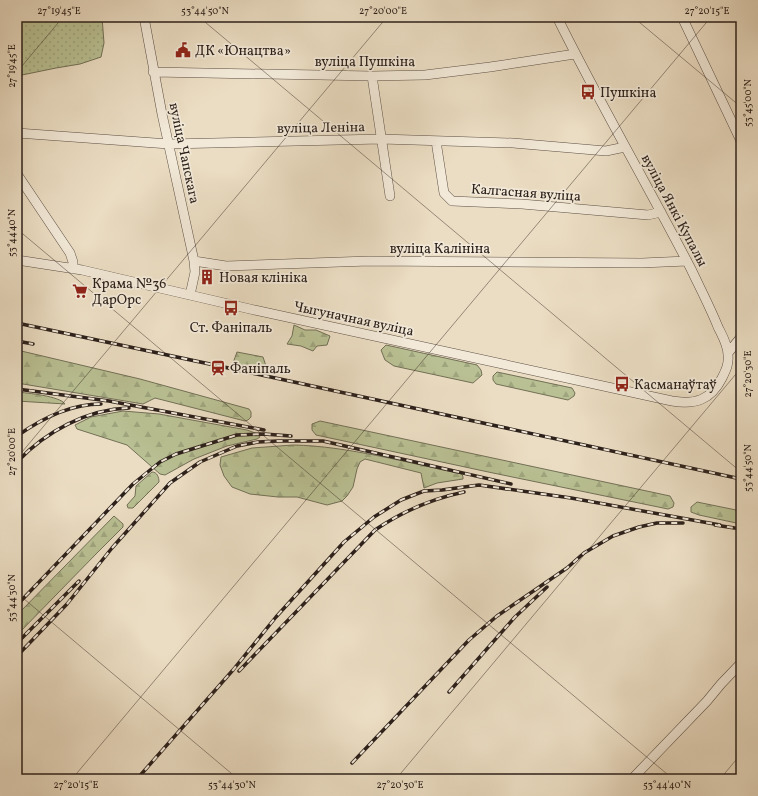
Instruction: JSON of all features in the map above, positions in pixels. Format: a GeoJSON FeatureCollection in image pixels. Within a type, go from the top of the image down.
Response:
{"type":"FeatureCollection","features":[{"type":"Feature","properties":{"kind":"street","name":"вуліца Чапскага"},"geometry":{"type":"LineString","coordinates":[[144,17],[153,72],[194,261],[195,272],[190,295]]}},
{"type":"Feature","properties":{"kind":"street","name":"вуліца Янкі Купалы"},"geometry":{"type":"LineString","coordinates":[[557,17],[575,54],[661,212],[705,297],[723,336],[728,353],[726,371],[714,391],[700,400],[684,402]]}},
{"type":"Feature","properties":{"kind":"street"},"geometry":{"type":"LineString","coordinates":[[682,17],[741,141]]}},
{"type":"Feature","properties":{"kind":"street","name":"вуліца Пушкіна"},"geometry":{"type":"LineString","coordinates":[[153,72],[372,76],[425,75],[575,54]]}},
{"type":"Feature","properties":{"kind":"street"},"geometry":{"type":"LineString","coordinates":[[372,76],[390,196]]}},
{"type":"Feature","properties":{"kind":"street","name":"вуліца Леніна"},"geometry":{"type":"LineString","coordinates":[[17,133],[169,144],[381,139],[513,143],[606,151],[625,147]]}},
{"type":"Feature","properties":{"kind":"street","name":"Калгасная вуліца"},"geometry":{"type":"LineString","coordinates":[[436,141],[444,193],[452,201],[522,204],[648,216],[661,212]]}},
{"type":"Feature","properties":{"kind":"street"},"geometry":{"type":"LineString","coordinates":[[17,174],[70,253],[74,269]]}},
{"type":"Feature","properties":{"kind":"street","name":"Чыгуначная вуліца"},"geometry":{"type":"LineString","coordinates":[[17,260],[74,269],[593,385],[672,401],[684,402]]}},
{"type":"Feature","properties":{"kind":"street","name":"вуліца Калініна"},"geometry":{"type":"LineString","coordinates":[[194,261],[226,266],[370,261],[642,263],[686,261]]}},
{"type":"Feature","properties":{"kind":"street"},"geometry":{"type":"LineString","coordinates":[[728,353],[741,337]]}},
{"type":"Feature","properties":{"kind":"street"},"geometry":{"type":"LineString","coordinates":[[632,779],[707,701],[720,684],[741,663]]}},
{"type":"Feature","properties":{"kind":"green space"},"geometry":{"type":"Polygon","coordinates":[[[17,17],[102,17],[104,43],[101,57],[80,64],[17,76],[17,17]]]}},
{"type":"Feature","properties":{"kind":"green space"},"geometry":{"type":"Polygon","coordinates":[[[294,325],[305,330],[316,330],[330,336],[327,345],[317,346],[313,351],[301,346],[287,344],[292,336],[294,325]]]}},
{"type":"Feature","properties":{"kind":"green space"},"geometry":{"type":"Polygon","coordinates":[[[386,345],[477,365],[481,370],[482,375],[473,383],[394,366],[385,360],[381,350],[386,345]]]}},
{"type":"Feature","properties":{"kind":"green space"},"geometry":{"type":"Polygon","coordinates":[[[17,350],[140,379],[249,409],[251,412],[251,417],[245,421],[155,398],[143,404],[17,383],[17,350]]]}},
{"type":"Feature","properties":{"kind":"green space"},"geometry":{"type":"Polygon","coordinates":[[[237,352],[263,357],[266,366],[262,372],[234,366],[233,363],[237,352]]]}},
{"type":"Feature","properties":{"kind":"green space"},"geometry":{"type":"Polygon","coordinates":[[[497,372],[572,388],[575,393],[574,396],[568,400],[496,384],[493,380],[493,376],[497,372]]]}},
{"type":"Feature","properties":{"kind":"green space"},"geometry":{"type":"Polygon","coordinates":[[[17,392],[50,397],[62,401],[65,404],[17,401],[17,392]]]}},
{"type":"Feature","properties":{"kind":"green space"},"geometry":{"type":"Polygon","coordinates":[[[123,411],[159,414],[247,430],[258,434],[260,437],[227,446],[194,459],[165,475],[160,474],[127,445],[77,429],[75,425],[91,417],[123,411]]]}},
{"type":"Feature","properties":{"kind":"green space"},"geometry":{"type":"Polygon","coordinates":[[[320,421],[670,496],[674,503],[673,507],[668,509],[316,435],[312,430],[312,424],[320,421]]]}},
{"type":"Feature","properties":{"kind":"green space"},"geometry":{"type":"Polygon","coordinates":[[[293,445],[335,448],[378,456],[462,474],[463,479],[437,483],[424,488],[421,473],[365,459],[360,462],[353,487],[347,496],[342,501],[327,505],[297,497],[278,497],[250,494],[232,487],[224,476],[220,465],[221,457],[252,448],[293,445]]]}},
{"type":"Feature","properties":{"kind":"green space"},"geometry":{"type":"Polygon","coordinates":[[[152,472],[157,475],[159,482],[133,508],[128,508],[127,505],[135,496],[136,486],[152,472]]]}},
{"type":"Feature","properties":{"kind":"green space"},"geometry":{"type":"Polygon","coordinates":[[[697,502],[741,511],[741,524],[691,512],[691,507],[697,502]]]}},
{"type":"Feature","properties":{"kind":"green space"},"geometry":{"type":"Polygon","coordinates":[[[114,516],[123,524],[123,527],[17,635],[17,615],[114,516]]]}},
{"type":"Feature","properties":{"kind":"railway"},"geometry":{"type":"LineString","coordinates":[[17,323],[741,479]]}},
{"type":"Feature","properties":{"kind":"railway"},"geometry":{"type":"LineString","coordinates":[[17,341],[33,344]]}},
{"type":"Feature","properties":{"kind":"railway"},"geometry":{"type":"LineString","coordinates":[[17,389],[109,401],[264,430]]}},
{"type":"Feature","properties":{"kind":"railway"},"geometry":{"type":"LineString","coordinates":[[17,436],[46,418],[56,414],[78,407],[101,404]]}},
{"type":"Feature","properties":{"kind":"railway"},"geometry":{"type":"LineString","coordinates":[[17,462],[40,441],[68,424],[82,418],[113,409],[129,408]]}},
{"type":"Feature","properties":{"kind":"railway"},"geometry":{"type":"LineString","coordinates":[[17,605],[133,484],[160,462],[176,454],[237,435],[264,434],[291,436]]}},
{"type":"Feature","properties":{"kind":"railway"},"geometry":{"type":"LineString","coordinates":[[17,656],[67,604],[112,548],[170,483],[200,462],[237,446],[258,442],[323,441],[511,484]]}},
{"type":"Feature","properties":{"kind":"railway"},"geometry":{"type":"LineString","coordinates":[[137,779],[233,670],[276,617],[344,542],[374,517],[401,500],[424,491],[479,485],[571,498],[720,525]]}},
{"type":"Feature","properties":{"kind":"railway"},"geometry":{"type":"LineString","coordinates":[[239,671],[375,530],[418,506],[440,498],[464,492]]}},
{"type":"Feature","properties":{"kind":"railway"},"geometry":{"type":"LineString","coordinates":[[352,763],[469,640],[497,616],[567,568],[584,553],[613,536],[639,527],[657,523],[683,523]]}},
{"type":"Feature","properties":{"kind":"railway"},"geometry":{"type":"LineString","coordinates":[[715,525],[741,529]]}},
{"type":"Feature","properties":{"kind":"railway"},"geometry":{"type":"LineString","coordinates":[[17,643],[79,581]]}},
{"type":"Feature","properties":{"kind":"railway"},"geometry":{"type":"LineString","coordinates":[[449,692],[515,617],[547,587]]}},
{"type":"Feature","properties":{"kind":"place","name":"ДК «Юнацтва»"},"geometry":{"type":"Point","coordinates":[183,50]}},
{"type":"Feature","properties":{"kind":"place","name":"Пушкіна"},"geometry":{"type":"Point","coordinates":[588,92]}},
{"type":"Feature","properties":{"kind":"place","name":"Новая клініка"},"geometry":{"type":"Point","coordinates":[207,277]}},
{"type":"Feature","properties":{"kind":"place","name":"Крама №36 ДарОрс"},"geometry":{"type":"Point","coordinates":[80,291]}},
{"type":"Feature","properties":{"kind":"place","name":"Ст. Фаніпаль"},"geometry":{"type":"Point","coordinates":[231,308]}},
{"type":"Feature","properties":{"kind":"place","name":"Фаніпаль"},"geometry":{"type":"Point","coordinates":[218,368]}},
{"type":"Feature","properties":{"kind":"place","name":"Касманаўтаў"},"geometry":{"type":"Point","coordinates":[622,384]}}]}
